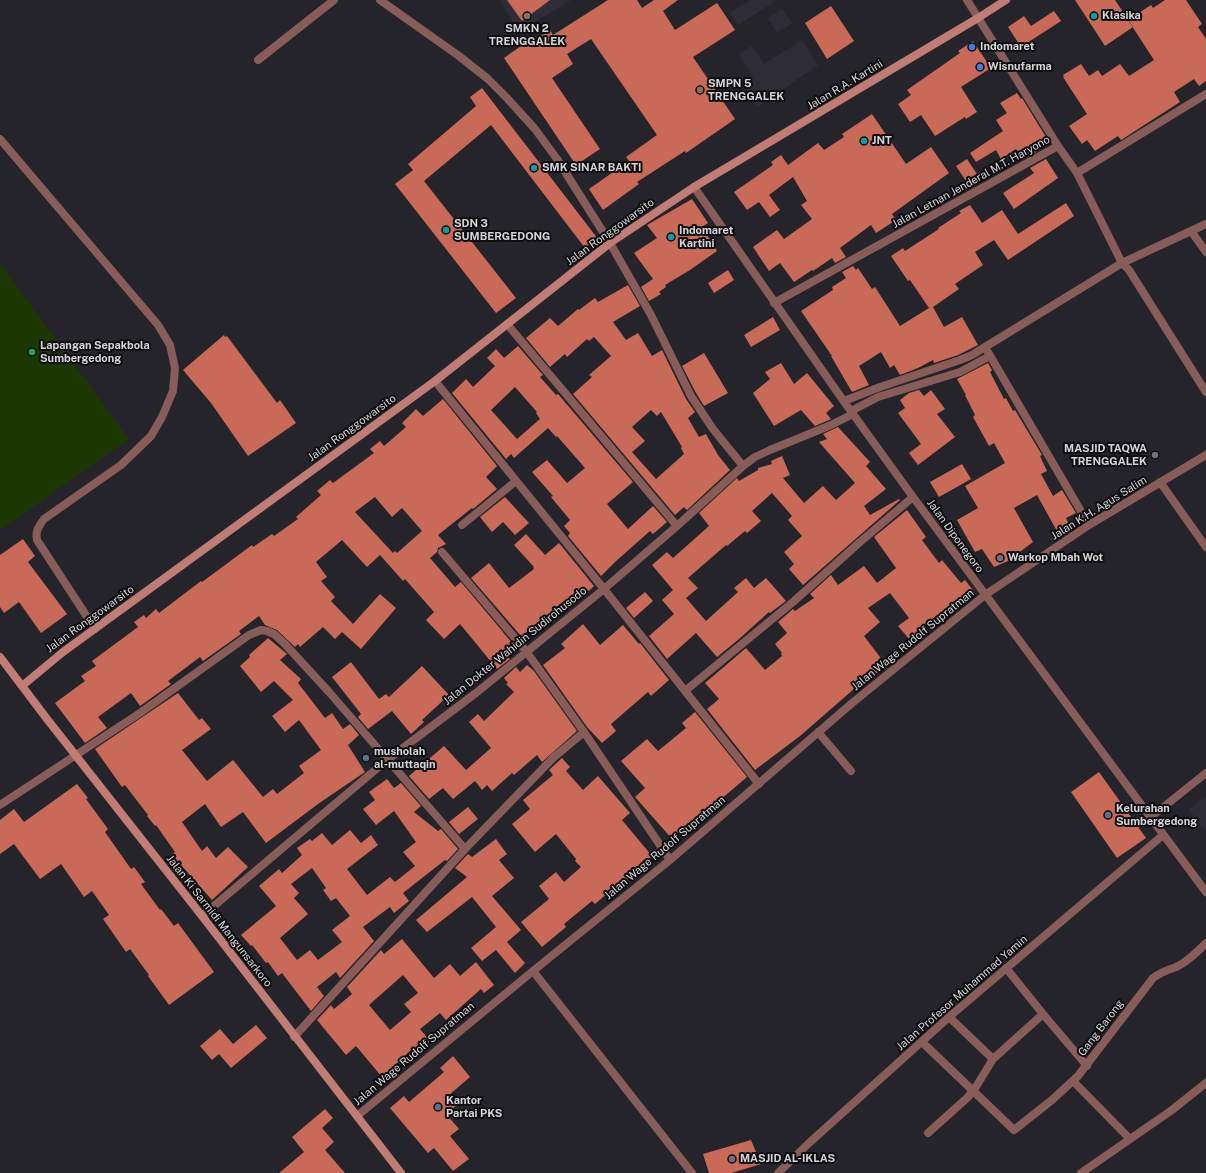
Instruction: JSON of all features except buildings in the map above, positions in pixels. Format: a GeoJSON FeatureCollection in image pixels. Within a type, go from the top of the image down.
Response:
{"type":"FeatureCollection","features":[{"type":"Feature","properties":{"kind":"street"},"geometry":{"type":"LineString","coordinates":[[258,60],[334,0]]}},
{"type":"Feature","properties":{"kind":"street"},"geometry":{"type":"LineString","coordinates":[[380,0],[459,56],[488,79],[540,135],[557,159],[610,244],[651,315],[691,396],[713,429],[743,466]]}},
{"type":"Feature","properties":{"kind":"street"},"geometry":{"type":"LineString","coordinates":[[967,0],[1058,146]]}},
{"type":"Feature","properties":{"kind":"street","name":"Jalan R.A. Kartini"},"geometry":{"type":"LineString","coordinates":[[694,187],[1006,0]]}},
{"type":"Feature","properties":{"kind":"street"},"geometry":{"type":"LineString","coordinates":[[1077,173],[1206,94]]}},
{"type":"Feature","properties":{"kind":"street"},"geometry":{"type":"LineString","coordinates":[[0,139],[158,325],[170,345],[175,368],[172,391],[162,417],[151,436],[121,465],[44,519],[38,527],[36,534],[37,540],[95,629]]}},
{"type":"Feature","properties":{"kind":"street","name":"Jalan Letnan Jenderal M.T. Haryono"},"geometry":{"type":"LineString","coordinates":[[774,303],[1058,146],[1077,173],[1125,266],[1206,392]]}},
{"type":"Feature","properties":{"kind":"street","name":"Jalan Ronggowarsito"},"geometry":{"type":"LineString","coordinates":[[21,684],[435,381],[610,244],[694,187]]}},
{"type":"Feature","properties":{"kind":"street","name":"Jalan Diponegoro"},"geometry":{"type":"LineString","coordinates":[[694,187],[848,408],[1206,892]]}},
{"type":"Feature","properties":{"kind":"street"},"geometry":{"type":"LineString","coordinates":[[848,408],[878,397],[960,372],[988,351],[1125,266],[1206,224]]}},
{"type":"Feature","properties":{"kind":"street"},"geometry":{"type":"LineString","coordinates":[[1191,231],[1206,252]]}},
{"type":"Feature","properties":{"kind":"street"},"geometry":{"type":"LineString","coordinates":[[507,324],[677,526]]}},
{"type":"Feature","properties":{"kind":"street"},"geometry":{"type":"LineString","coordinates":[[848,408],[880,387],[988,351]]}},
{"type":"Feature","properties":{"kind":"street"},"geometry":{"type":"LineString","coordinates":[[988,351],[1089,525]]}},
{"type":"Feature","properties":{"kind":"street"},"geometry":{"type":"LineString","coordinates":[[435,381],[604,589],[759,784]]}},
{"type":"Feature","properties":{"kind":"street","name":"Jalan Dokter Wahidin Sudirohusodo"},"geometry":{"type":"LineString","coordinates":[[202,916],[387,760],[476,693],[604,589],[743,466],[755,457],[770,450],[831,425],[848,408]]}},
{"type":"Feature","properties":{"kind":"street","name":"Jalan K.H. Agus Salim"},"geometry":{"type":"LineString","coordinates":[[985,595],[1089,525],[1206,455]]}},
{"type":"Feature","properties":{"kind":"street"},"geometry":{"type":"LineString","coordinates":[[462,524],[516,481]]}},
{"type":"Feature","properties":{"kind":"street"},"geometry":{"type":"LineString","coordinates":[[1160,482],[1206,547]]}},
{"type":"Feature","properties":{"kind":"street"},"geometry":{"type":"LineString","coordinates":[[685,692],[793,602],[913,497]]}},
{"type":"Feature","properties":{"kind":"street"},"geometry":{"type":"LineString","coordinates":[[442,552],[526,651],[584,732],[670,860]]}},
{"type":"Feature","properties":{"kind":"street","name":"Jalan Wage Rudolf Supratman"},"geometry":{"type":"LineString","coordinates":[[357,1116],[670,860],[818,732],[985,595]]}},
{"type":"Feature","properties":{"kind":"street"},"geometry":{"type":"LineString","coordinates":[[0,805],[140,713],[249,635],[261,630],[274,634],[284,643],[329,692],[465,849]]}},
{"type":"Feature","properties":{"kind":"street","name":"Jalan Ki Sarmidi Mangunsarkoro"},"geometry":{"type":"LineString","coordinates":[[0,657],[401,1173]]}},
{"type":"Feature","properties":{"kind":"street"},"geometry":{"type":"LineString","coordinates":[[294,1037],[465,849],[554,758],[584,732]]}},
{"type":"Feature","properties":{"kind":"street"},"geometry":{"type":"LineString","coordinates":[[818,732],[851,771]]}},
{"type":"Feature","properties":{"kind":"street"},"geometry":{"type":"LineString","coordinates":[[1151,818],[1206,773]]}},
{"type":"Feature","properties":{"kind":"street","name":"Jalan Profesor Muhammad Yamin"},"geometry":{"type":"LineString","coordinates":[[778,1173],[809,1143],[949,1017],[1163,835]]}},
{"type":"Feature","properties":{"kind":"street","name":"Gang Barong"},"geometry":{"type":"LineString","coordinates":[[974,1090],[1014,1130],[1052,1100],[1087,1066],[1153,978],[1165,970],[1176,967],[1186,961],[1206,943]]}},
{"type":"Feature","properties":{"kind":"street"},"geometry":{"type":"LineString","coordinates":[[1006,968],[1087,1066]]}},
{"type":"Feature","properties":{"kind":"street"},"geometry":{"type":"LineString","coordinates":[[533,971],[692,1173]]}},
{"type":"Feature","properties":{"kind":"street"},"geometry":{"type":"LineString","coordinates":[[928,1133],[967,1098],[974,1090],[993,1059],[1043,1014]]}},
{"type":"Feature","properties":{"kind":"street"},"geometry":{"type":"LineString","coordinates":[[949,1017],[993,1059]]}},
{"type":"Feature","properties":{"kind":"street"},"geometry":{"type":"LineString","coordinates":[[922,1042],[974,1090]]}},
{"type":"Feature","properties":{"kind":"street"},"geometry":{"type":"LineString","coordinates":[[1073,1081],[1130,1139]]}},
{"type":"Feature","properties":{"kind":"street"},"geometry":{"type":"LineString","coordinates":[[1081,1173],[1172,1110],[1206,1083]]}},
{"type":"Feature","properties":{"kind":"shaded area","name":"SMKN 2 TRENGGALEK"},"geometry":{"type":"Polygon","coordinates":[[[500,0],[571,0],[519,32],[500,0]]]}},
{"type":"Feature","properties":{"kind":"shaded area"},"geometry":{"type":"Polygon","coordinates":[[[750,0],[777,0],[738,25],[730,13],[750,0]]]}},
{"type":"Feature","properties":{"kind":"shaded area"},"geometry":{"type":"Polygon","coordinates":[[[782,9],[792,23],[777,33],[768,18],[782,9]]]}},
{"type":"Feature","properties":{"kind":"shaded area"},"geometry":{"type":"Polygon","coordinates":[[[802,40],[818,65],[757,107],[741,82],[752,75],[739,54],[752,46],[764,64],[802,40]]]}},
{"type":"Feature","properties":{"kind":"shaded area"},"geometry":{"type":"Polygon","coordinates":[[[1206,797],[1206,828],[1203,830],[1189,809],[1206,797]]]}},
{"type":"Feature","properties":{"kind":"green space","name":"Lapangan Sepakbola Sumbergedong"},"geometry":{"type":"Polygon","coordinates":[[[0,264],[129,439],[0,530],[0,264]]]}},
{"type":"Feature","properties":{"kind":"place","name":"SMKN 2 TRENGGALEK"},"geometry":{"type":"Point","coordinates":[527,16]}},
{"type":"Feature","properties":{"kind":"place","name":"Klasika"},"geometry":{"type":"Point","coordinates":[1094,16]}},
{"type":"Feature","properties":{"kind":"place","name":"Indomaret"},"geometry":{"type":"Point","coordinates":[972,47]}},
{"type":"Feature","properties":{"kind":"place","name":"Wisnufarma"},"geometry":{"type":"Point","coordinates":[980,67]}},
{"type":"Feature","properties":{"kind":"place","name":"SMPN 5 TRENGGALEK"},"geometry":{"type":"Point","coordinates":[700,90]}},
{"type":"Feature","properties":{"kind":"place","name":"JNT"},"geometry":{"type":"Point","coordinates":[864,141]}},
{"type":"Feature","properties":{"kind":"place","name":"SMK SINAR BAKTI"},"geometry":{"type":"Point","coordinates":[534,168]}},
{"type":"Feature","properties":{"kind":"place","name":"SDN 3 SUMBERGEDONG"},"geometry":{"type":"Point","coordinates":[446,230]}},
{"type":"Feature","properties":{"kind":"place","name":"Indomaret Kartini"},"geometry":{"type":"Point","coordinates":[671,237]}},
{"type":"Feature","properties":{"kind":"place","name":"Lapangan Sepakbola Sumbergedong"},"geometry":{"type":"Point","coordinates":[32,352]}},
{"type":"Feature","properties":{"kind":"place","name":"MASJID TAQWA TRENGGALEK"},"geometry":{"type":"Point","coordinates":[1155,455]}},
{"type":"Feature","properties":{"kind":"place","name":"Warkop Mbah Wot"},"geometry":{"type":"Point","coordinates":[1000,558]}},
{"type":"Feature","properties":{"kind":"place","name":"musholah al-muttaqin"},"geometry":{"type":"Point","coordinates":[366,758]}},
{"type":"Feature","properties":{"kind":"place","name":"Kelurahan Sumbergedong"},"geometry":{"type":"Point","coordinates":[1108,815]}},
{"type":"Feature","properties":{"kind":"place","name":"Kantor Partai PKS"},"geometry":{"type":"Point","coordinates":[438,1107]}},
{"type":"Feature","properties":{"kind":"place","name":"MASJID AL-IKLAS"},"geometry":{"type":"Point","coordinates":[732,1159]}}]}
